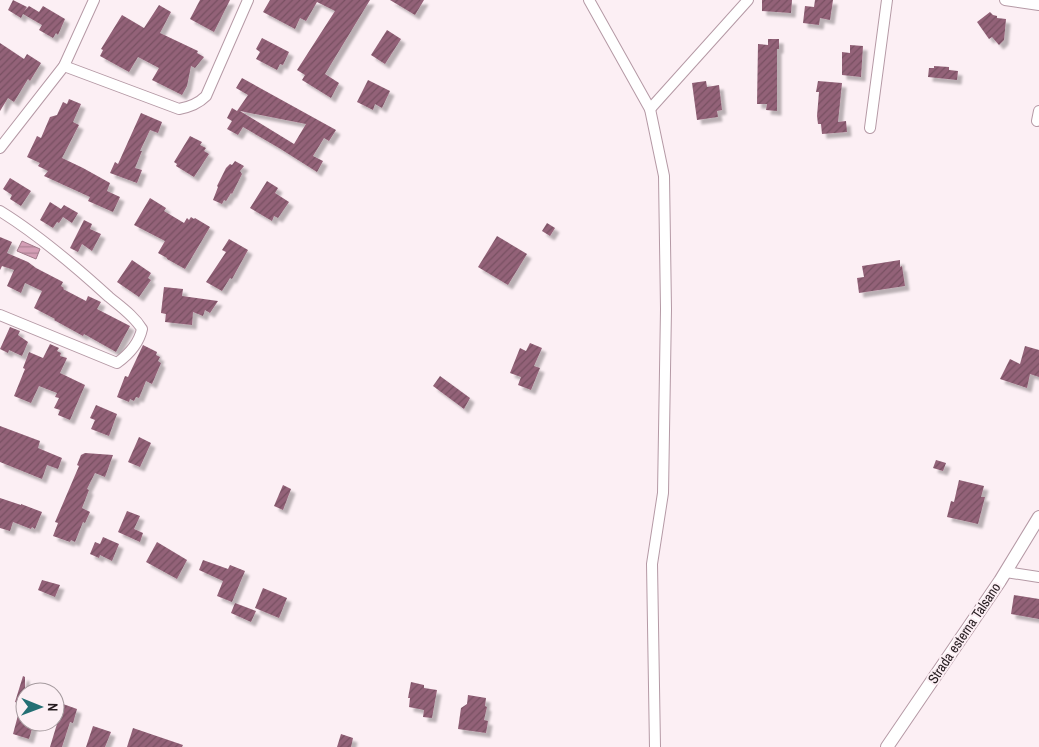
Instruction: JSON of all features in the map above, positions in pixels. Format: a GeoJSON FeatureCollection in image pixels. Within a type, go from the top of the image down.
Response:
{"type":"FeatureCollection","features":[{"type":"Feature","properties":{"kind":"street"},"geometry":{"type":"LineString","coordinates":[[0,148],[64,66],[94,0]]}},
{"type":"Feature","properties":{"kind":"street"},"geometry":{"type":"LineString","coordinates":[[64,66],[179,109],[188,107],[199,103],[206,96],[248,0]]}},
{"type":"Feature","properties":{"kind":"street"},"geometry":{"type":"LineString","coordinates":[[589,0],[650,109],[664,176],[666,308],[663,493],[652,564],[655,747]]}},
{"type":"Feature","properties":{"kind":"street"},"geometry":{"type":"LineString","coordinates":[[650,109],[748,0]]}},
{"type":"Feature","properties":{"kind":"street"},"geometry":{"type":"LineString","coordinates":[[870,128],[887,0]]}},
{"type":"Feature","properties":{"kind":"street"},"geometry":{"type":"LineString","coordinates":[[1005,0],[1039,5]]}},
{"type":"Feature","properties":{"kind":"street"},"geometry":{"type":"LineString","coordinates":[[0,211],[25,227],[98,286],[137,321],[142,329],[140,337],[125,357],[117,363],[0,315]]}},
{"type":"Feature","properties":{"kind":"street","name":"Strada esterna Talsano"},"geometry":{"type":"LineString","coordinates":[[887,747],[1006,572],[1039,517]]}},
{"type":"Feature","properties":{"kind":"street"},"geometry":{"type":"LineString","coordinates":[[1006,572],[1039,577]]}},
{"type":"Feature","properties":{"kind":"shaded area"},"geometry":{"type":"Polygon","coordinates":[[[22,241],[40,249],[36,259],[17,251],[22,241]]]}},
{"type":"Feature","properties":{"kind":"building"},"geometry":{"type":"Polygon","coordinates":[[[13,0],[27,7],[24,11],[29,6],[39,12],[43,6],[65,19],[58,35],[56,33],[53,38],[39,30],[42,25],[23,14],[21,18],[8,10],[13,0]]]}},
{"type":"Feature","properties":{"kind":"building"},"geometry":{"type":"Polygon","coordinates":[[[200,0],[230,0],[214,32],[190,19],[200,0]]]}},
{"type":"Feature","properties":{"kind":"building"},"geometry":{"type":"Polygon","coordinates":[[[270,0],[370,0],[325,74],[339,83],[331,98],[302,80],[305,75],[297,70],[335,11],[317,2],[306,21],[300,18],[295,29],[263,12],[270,0]]]}},
{"type":"Feature","properties":{"kind":"building"},"geometry":{"type":"Polygon","coordinates":[[[390,0],[424,0],[415,15],[390,0]]]}},
{"type":"Feature","properties":{"kind":"building"},"geometry":{"type":"Polygon","coordinates":[[[762,0],[792,0],[791,13],[762,11],[762,0]]]}},
{"type":"Feature","properties":{"kind":"building"},"geometry":{"type":"Polygon","coordinates":[[[815,0],[833,0],[830,20],[820,18],[819,25],[803,23],[805,6],[814,7],[815,0]]]}},
{"type":"Feature","properties":{"kind":"building"},"geometry":{"type":"Polygon","coordinates":[[[159,5],[171,12],[160,33],[198,51],[197,53],[204,57],[195,68],[191,66],[187,86],[182,95],[152,80],[159,68],[138,57],[129,72],[100,56],[103,50],[101,49],[122,15],[144,28],[159,5]]]}},
{"type":"Feature","properties":{"kind":"building"},"geometry":{"type":"Polygon","coordinates":[[[990,12],[997,16],[997,18],[1006,19],[1004,40],[999,45],[992,37],[989,39],[977,22],[990,12]]]}},
{"type":"Feature","properties":{"kind":"building"},"geometry":{"type":"Polygon","coordinates":[[[387,30],[401,39],[385,64],[371,55],[387,30]]]}},
{"type":"Feature","properties":{"kind":"building"},"geometry":{"type":"Polygon","coordinates":[[[262,38],[289,52],[283,65],[280,64],[277,70],[256,59],[260,52],[256,49],[262,38]]]}},
{"type":"Feature","properties":{"kind":"building"},"geometry":{"type":"Polygon","coordinates":[[[768,39],[779,39],[779,49],[777,49],[777,111],[766,110],[767,104],[757,104],[758,44],[768,45],[768,39]]]}},
{"type":"Feature","properties":{"kind":"building"},"geometry":{"type":"Polygon","coordinates":[[[0,43],[24,59],[27,54],[41,63],[30,81],[28,79],[14,102],[8,98],[0,111],[0,43]]]}},
{"type":"Feature","properties":{"kind":"building"},"geometry":{"type":"Polygon","coordinates":[[[850,45],[863,46],[861,77],[842,75],[842,52],[850,53],[850,45]]]}},
{"type":"Feature","properties":{"kind":"building"},"geometry":{"type":"Polygon","coordinates":[[[934,66],[949,67],[949,70],[958,71],[957,80],[928,77],[929,68],[934,68],[934,66]]]}},
{"type":"Feature","properties":{"kind":"building"},"geometry":{"type":"Polygon","coordinates":[[[242,78],[336,130],[329,141],[324,138],[313,156],[323,161],[317,172],[243,127],[238,135],[227,129],[232,121],[227,118],[232,108],[237,111],[248,95],[236,88],[242,78]],[[240,111],[294,144],[306,124],[240,111]]]}},
{"type":"Feature","properties":{"kind":"building"},"geometry":{"type":"Polygon","coordinates":[[[368,80],[390,91],[382,108],[375,104],[373,110],[357,102],[368,80]]]}},
{"type":"Feature","properties":{"kind":"building"},"geometry":{"type":"Polygon","coordinates":[[[706,81],[707,87],[719,85],[722,110],[717,111],[718,117],[697,120],[692,83],[706,81]]]}},
{"type":"Feature","properties":{"kind":"building"},"geometry":{"type":"Polygon","coordinates":[[[818,81],[842,83],[838,122],[846,121],[847,132],[822,134],[821,124],[818,124],[817,116],[819,92],[816,92],[818,81]]]}},
{"type":"Feature","properties":{"kind":"building"},"geometry":{"type":"Polygon","coordinates":[[[69,99],[81,104],[73,122],[79,125],[62,158],[110,183],[107,191],[120,197],[113,212],[88,201],[90,197],[44,176],[48,171],[38,166],[40,163],[27,157],[37,136],[41,138],[50,117],[57,115],[63,102],[67,104],[69,99]]]}},
{"type":"Feature","properties":{"kind":"building"},"geometry":{"type":"Polygon","coordinates":[[[141,113],[162,122],[158,133],[150,130],[140,151],[142,151],[135,168],[142,170],[137,183],[110,173],[115,162],[118,164],[141,113]]]}},
{"type":"Feature","properties":{"kind":"building"},"geometry":{"type":"Polygon","coordinates":[[[190,136],[202,142],[200,145],[206,148],[204,151],[209,154],[194,177],[176,166],[177,164],[174,162],[190,136]]]}},
{"type":"Feature","properties":{"kind":"building"},"geometry":{"type":"Polygon","coordinates":[[[235,161],[244,166],[240,171],[242,174],[232,194],[222,204],[213,200],[217,186],[226,168],[235,161]]]}},
{"type":"Feature","properties":{"kind":"building"},"geometry":{"type":"Polygon","coordinates":[[[10,178],[31,191],[21,206],[10,199],[12,195],[3,189],[10,178]]]}},
{"type":"Feature","properties":{"kind":"building"},"geometry":{"type":"Polygon","coordinates":[[[267,181],[278,188],[275,193],[289,202],[278,218],[274,216],[272,221],[250,208],[267,181]]]}},
{"type":"Feature","properties":{"kind":"building"},"geometry":{"type":"Polygon","coordinates":[[[150,198],[166,208],[164,211],[184,223],[187,218],[189,220],[191,217],[210,227],[185,269],[158,253],[165,241],[134,225],[150,198]]]}},
{"type":"Feature","properties":{"kind":"building"},"geometry":{"type":"Polygon","coordinates":[[[50,202],[61,209],[64,205],[78,213],[72,223],[63,217],[53,228],[40,220],[50,202]]]}},
{"type":"Feature","properties":{"kind":"building"},"geometry":{"type":"Polygon","coordinates":[[[84,220],[92,224],[90,229],[101,234],[92,251],[82,244],[78,252],[70,248],[84,220]]]}},
{"type":"Feature","properties":{"kind":"building"},"geometry":{"type":"Polygon","coordinates":[[[547,223],[555,228],[550,236],[542,231],[547,223]]]}},
{"type":"Feature","properties":{"kind":"building"},"geometry":{"type":"Polygon","coordinates":[[[497,236],[527,254],[508,285],[478,267],[497,236]]]}},
{"type":"Feature","properties":{"kind":"building"},"geometry":{"type":"Polygon","coordinates":[[[0,237],[12,242],[7,253],[28,262],[63,282],[61,286],[63,289],[86,301],[88,296],[101,302],[97,309],[130,326],[116,352],[84,334],[83,336],[34,308],[42,291],[25,283],[21,293],[7,286],[14,270],[2,266],[0,270],[0,237]]]}},
{"type":"Feature","properties":{"kind":"building"},"geometry":{"type":"Polygon","coordinates":[[[229,239],[248,250],[232,279],[230,278],[222,291],[206,282],[226,252],[222,250],[229,239]]]}},
{"type":"Feature","properties":{"kind":"building"},"geometry":{"type":"Polygon","coordinates":[[[132,260],[151,273],[148,278],[151,280],[139,297],[117,282],[132,260]]]}},
{"type":"Feature","properties":{"kind":"building"},"geometry":{"type":"Polygon","coordinates":[[[900,260],[905,286],[859,293],[857,278],[864,277],[862,266],[900,260]]]}},
{"type":"Feature","properties":{"kind":"building"},"geometry":{"type":"Polygon","coordinates":[[[164,287],[183,289],[182,296],[218,301],[210,313],[205,310],[203,316],[193,312],[192,325],[165,322],[166,314],[161,313],[164,287]]]}},
{"type":"Feature","properties":{"kind":"building"},"geometry":{"type":"Polygon","coordinates":[[[10,327],[20,331],[18,335],[28,342],[22,356],[9,350],[8,353],[0,349],[10,327]]]}},
{"type":"Feature","properties":{"kind":"building"},"geometry":{"type":"Polygon","coordinates":[[[530,343],[542,348],[534,366],[540,368],[531,390],[518,385],[521,377],[510,373],[520,348],[526,351],[530,343]]]}},
{"type":"Feature","properties":{"kind":"building"},"geometry":{"type":"Polygon","coordinates":[[[50,344],[59,348],[57,351],[61,353],[60,356],[67,358],[60,373],[85,385],[70,420],[58,415],[60,410],[54,408],[59,398],[55,397],[57,393],[39,386],[31,403],[14,396],[25,369],[23,368],[29,352],[43,358],[50,344]]]}},
{"type":"Feature","properties":{"kind":"building"},"geometry":{"type":"Polygon","coordinates":[[[143,345],[157,352],[156,355],[160,357],[158,361],[161,363],[152,384],[146,381],[139,398],[136,397],[134,401],[130,399],[129,402],[117,397],[125,376],[128,377],[143,345]]]}},
{"type":"Feature","properties":{"kind":"building"},"geometry":{"type":"Polygon","coordinates":[[[1025,346],[1039,350],[1039,377],[1030,374],[1027,388],[1000,379],[1010,359],[1020,364],[1025,346]]]}},
{"type":"Feature","properties":{"kind":"building"},"geometry":{"type":"Polygon","coordinates":[[[440,376],[470,398],[464,409],[433,386],[440,376]]]}},
{"type":"Feature","properties":{"kind":"building"},"geometry":{"type":"Polygon","coordinates":[[[96,405],[117,414],[109,436],[91,429],[95,420],[90,418],[96,405]]]}},
{"type":"Feature","properties":{"kind":"building"},"geometry":{"type":"Polygon","coordinates":[[[0,426],[40,441],[38,448],[62,458],[58,469],[47,465],[42,479],[0,462],[0,426]]]}},
{"type":"Feature","properties":{"kind":"building"},"geometry":{"type":"Polygon","coordinates":[[[139,437],[151,443],[140,467],[128,462],[139,437]]]}},
{"type":"Feature","properties":{"kind":"building"},"geometry":{"type":"Polygon","coordinates":[[[85,453],[113,455],[105,477],[95,473],[87,489],[89,490],[82,508],[90,512],[85,523],[83,522],[75,542],[71,540],[70,542],[53,536],[58,523],[55,522],[79,466],[77,465],[81,455],[85,453]]]}},
{"type":"Feature","properties":{"kind":"building"},"geometry":{"type":"Polygon","coordinates":[[[936,460],[946,463],[943,471],[933,468],[936,460]]]}},
{"type":"Feature","properties":{"kind":"building"},"geometry":{"type":"Polygon","coordinates":[[[959,480],[984,486],[981,497],[985,497],[978,524],[947,517],[951,501],[954,502],[959,480]]]}},
{"type":"Feature","properties":{"kind":"building"},"geometry":{"type":"Polygon","coordinates":[[[283,485],[291,489],[283,510],[274,506],[283,485]]]}},
{"type":"Feature","properties":{"kind":"building"},"geometry":{"type":"Polygon","coordinates":[[[0,498],[42,512],[35,529],[13,522],[10,531],[0,528],[0,498]]]}},
{"type":"Feature","properties":{"kind":"building"},"geometry":{"type":"Polygon","coordinates":[[[127,511],[140,516],[134,529],[143,533],[140,542],[118,532],[127,511]]]}},
{"type":"Feature","properties":{"kind":"building"},"geometry":{"type":"Polygon","coordinates":[[[103,537],[119,544],[112,561],[100,555],[99,558],[90,554],[95,542],[100,544],[103,537]]]}},
{"type":"Feature","properties":{"kind":"building"},"geometry":{"type":"Polygon","coordinates":[[[157,542],[187,560],[177,579],[146,562],[157,542]]]}},
{"type":"Feature","properties":{"kind":"building"},"geometry":{"type":"Polygon","coordinates":[[[203,560],[228,569],[230,565],[245,571],[232,602],[217,596],[223,581],[199,570],[203,560]]]}},
{"type":"Feature","properties":{"kind":"building"},"geometry":{"type":"Polygon","coordinates":[[[42,580],[60,585],[55,597],[38,590],[42,580]]]}},
{"type":"Feature","properties":{"kind":"building"},"geometry":{"type":"Polygon","coordinates":[[[263,588],[287,598],[279,618],[255,608],[263,588]]]}},
{"type":"Feature","properties":{"kind":"building"},"geometry":{"type":"Polygon","coordinates":[[[1014,595],[1039,599],[1039,619],[1011,614],[1014,595]]]}},
{"type":"Feature","properties":{"kind":"building"},"geometry":{"type":"Polygon","coordinates":[[[235,603],[256,611],[251,622],[231,613],[235,603]]]}},
{"type":"Feature","properties":{"kind":"building"},"geometry":{"type":"Polygon","coordinates":[[[23,676],[25,677],[25,682],[21,682],[23,676]]]}},
{"type":"Feature","properties":{"kind":"building"},"geometry":{"type":"Polygon","coordinates":[[[411,682],[424,685],[424,688],[437,690],[432,718],[423,717],[424,710],[409,707],[410,698],[408,698],[411,682]]]}},
{"type":"Feature","properties":{"kind":"building"},"geometry":{"type":"Polygon","coordinates":[[[468,695],[486,698],[485,706],[487,707],[484,720],[488,721],[486,733],[458,729],[461,708],[467,704],[468,695]]]}},
{"type":"Feature","properties":{"kind":"building"},"geometry":{"type":"Polygon","coordinates":[[[65,705],[77,709],[73,723],[70,722],[62,747],[50,747],[55,732],[65,732],[65,705]]]}},
{"type":"Feature","properties":{"kind":"building"},"geometry":{"type":"Polygon","coordinates":[[[15,726],[15,732],[31,732],[29,739],[13,734],[15,726]]]}},
{"type":"Feature","properties":{"kind":"building"},"geometry":{"type":"Polygon","coordinates":[[[93,726],[111,732],[105,747],[86,747],[93,726]]]}},
{"type":"Feature","properties":{"kind":"building"},"geometry":{"type":"Polygon","coordinates":[[[133,728],[183,745],[182,747],[127,747],[133,728]]]}},
{"type":"Feature","properties":{"kind":"building"},"geometry":{"type":"Polygon","coordinates":[[[341,734],[353,738],[351,747],[337,747],[341,734]]]}}]}
